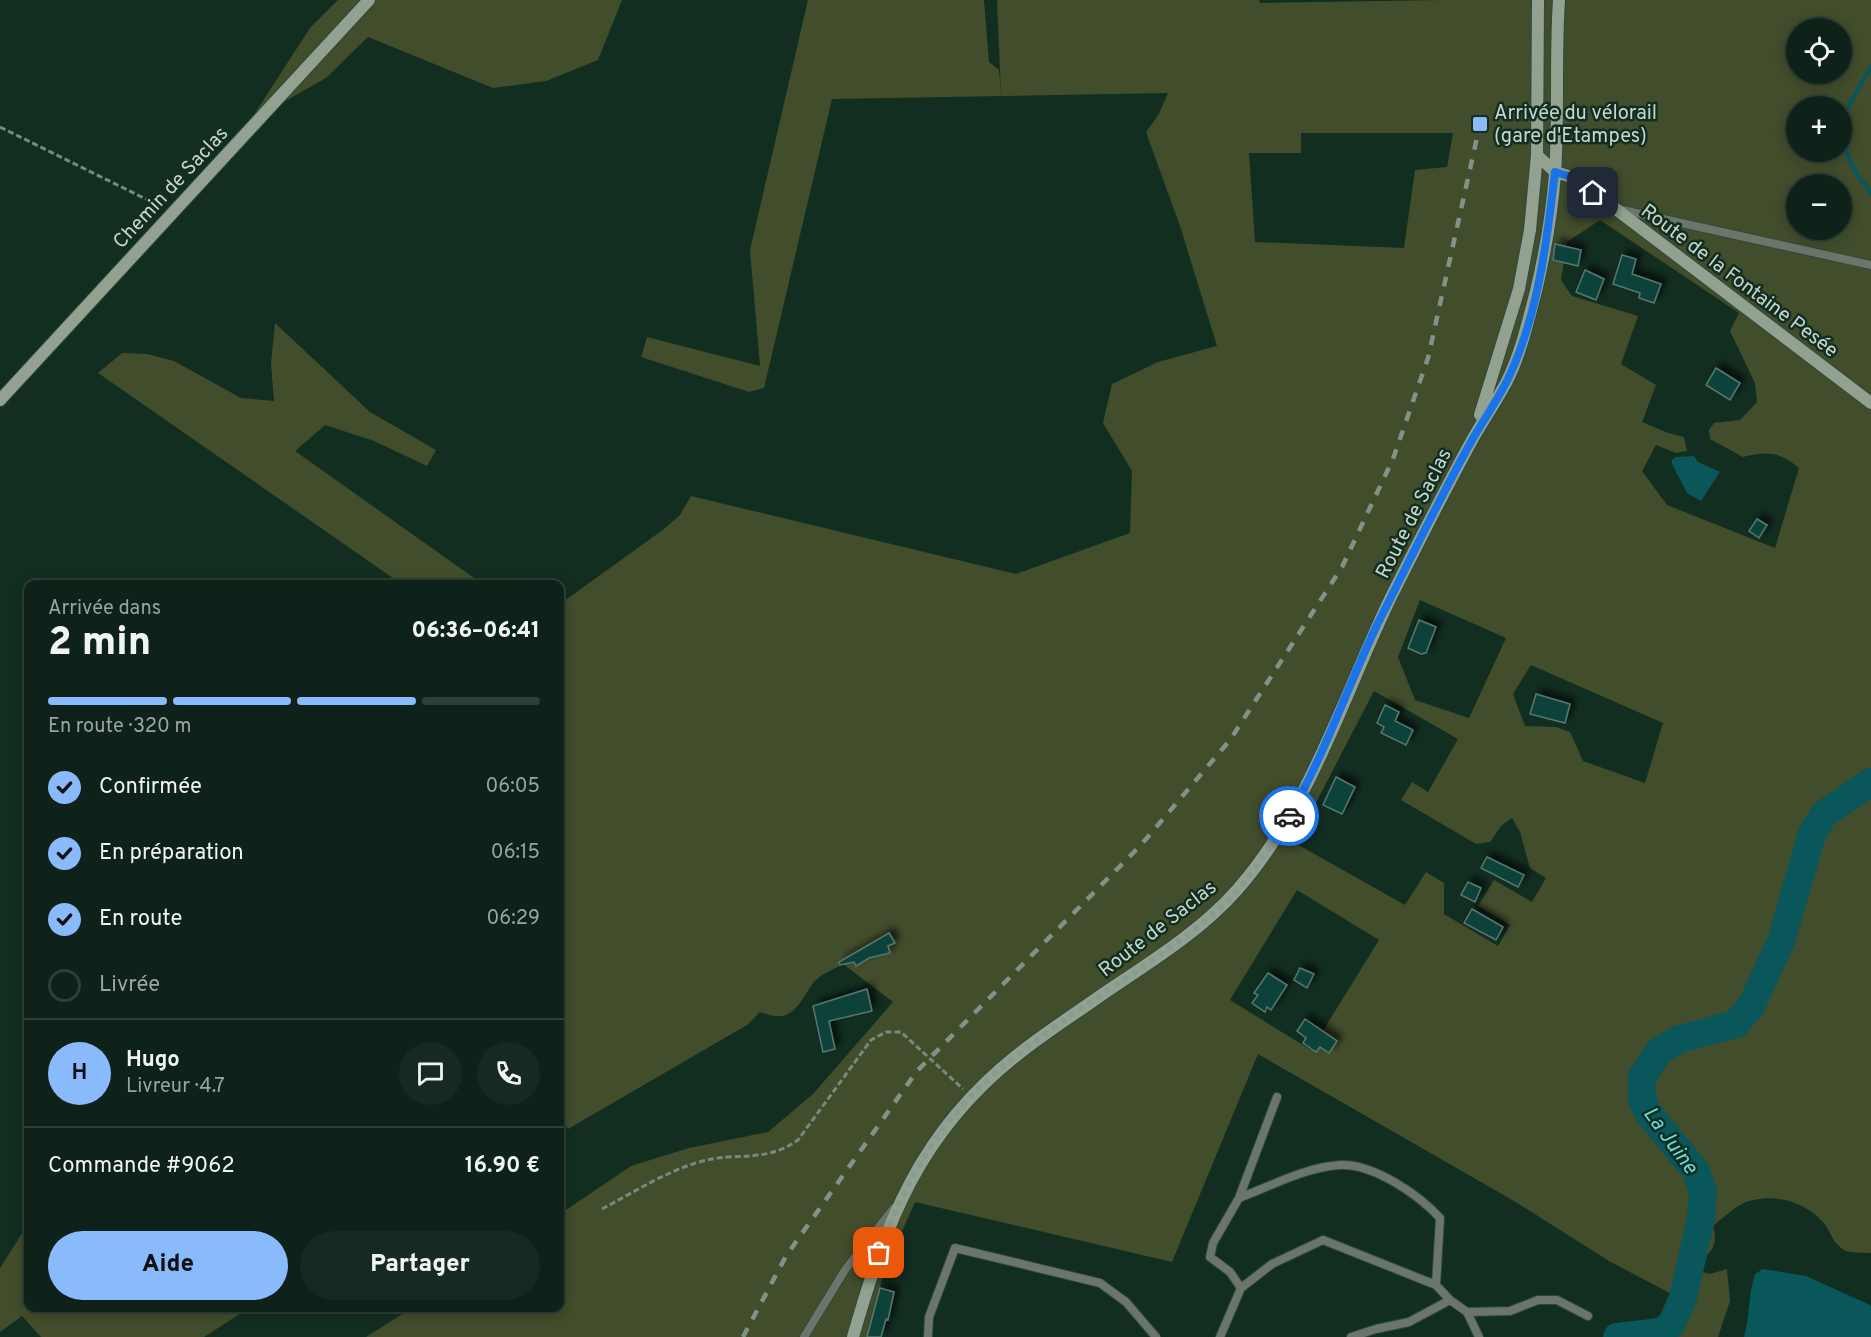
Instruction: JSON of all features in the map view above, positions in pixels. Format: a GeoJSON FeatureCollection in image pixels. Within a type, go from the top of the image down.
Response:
{"type":"FeatureCollection","features":[{"type":"Feature","properties":{"kind":"main road","name":"Chemin de Saclas"},"geometry":{"type":"LineString","coordinates":[[0,400],[369,0]]}},
{"type":"Feature","properties":{"kind":"main road","name":"Route de Saclas"},"geometry":{"type":"LineString","coordinates":[[1471,442],[1496,371],[1519,289],[1530,230],[1537,155],[1538,0]]}},
{"type":"Feature","properties":{"kind":"main road","name":"Route de Saclas"},"geometry":{"type":"LineString","coordinates":[[853,1337],[873,1269],[900,1201],[925,1155],[947,1123],[971,1097],[1015,1057],[1188,934],[1236,891],[1261,859],[1308,785],[1368,645],[1471,442],[1508,379],[1524,336],[1548,231],[1555,172],[1556,48],[1559,0]]}},
{"type":"Feature","properties":{"kind":"main road"},"geometry":{"type":"LineString","coordinates":[[1537,155],[1555,172]]}},
{"type":"Feature","properties":{"kind":"main road","name":"Route de la Fontaine Pesée"},"geometry":{"type":"LineString","coordinates":[[1555,172],[1575,178],[1871,403]]}},
{"type":"Feature","properties":{"kind":"lane"},"geometry":{"type":"LineString","coordinates":[[1612,207],[1871,265]]}},
{"type":"Feature","properties":{"kind":"lane"},"geometry":{"type":"LineString","coordinates":[[1241,1288],[1230,1272],[1210,1257],[1213,1243],[1239,1198],[1277,1097]]}},
{"type":"Feature","properties":{"kind":"lane"},"geometry":{"type":"LineString","coordinates":[[1239,1198],[1304,1173],[1340,1165],[1354,1166],[1401,1185],[1422,1199],[1440,1218],[1436,1285]]}},
{"type":"Feature","properties":{"kind":"lane"},"geometry":{"type":"LineString","coordinates":[[804,1337],[845,1270],[900,1201]]}},
{"type":"Feature","properties":{"kind":"lane"},"geometry":{"type":"LineString","coordinates":[[1220,1337],[1241,1288],[1272,1264],[1323,1240],[1436,1285],[1450,1300],[1467,1312],[1479,1337]]}},
{"type":"Feature","properties":{"kind":"lane"},"geometry":{"type":"LineString","coordinates":[[928,1336],[929,1317],[955,1248],[1100,1283],[1126,1302],[1156,1337]]}},
{"type":"Feature","properties":{"kind":"lane"},"geometry":{"type":"LineString","coordinates":[[1351,1337],[1408,1322],[1450,1300]]}},
{"type":"Feature","properties":{"kind":"lane"},"geometry":{"type":"LineString","coordinates":[[1467,1312],[1510,1311],[1538,1300],[1557,1300],[1588,1316]]}},
{"type":"Feature","properties":{"kind":"path"},"geometry":{"type":"LineString","coordinates":[[0,127],[173,212]]}},
{"type":"Feature","properties":{"kind":"path"},"geometry":{"type":"LineString","coordinates":[[602,1209],[674,1171],[699,1162],[725,1156],[762,1156],[781,1151],[798,1140],[871,1040],[886,1032],[901,1032],[971,1097]]}},
{"type":"Feature","properties":{"kind":"green space"},"geometry":{"type":"Polygon","coordinates":[[[338,0],[622,0],[598,60],[546,81],[493,88],[368,37],[326,78],[250,121],[310,28],[338,0]]]}},
{"type":"Feature","properties":{"kind":"green space"},"geometry":{"type":"Polygon","coordinates":[[[808,0],[984,0],[989,62],[999,70],[1001,95],[997,0],[1259,0],[1260,3],[1443,0],[1871,0],[1871,1253],[1844,1250],[1836,1243],[1822,1221],[1797,1204],[1767,1198],[1746,1202],[1713,1226],[1715,1237],[1713,1247],[1699,1261],[1698,1271],[1710,1274],[1727,1269],[1730,1301],[1718,1337],[1617,1337],[1658,1331],[1670,1321],[1683,1300],[1609,1261],[1514,1201],[1258,1054],[1172,1262],[915,1202],[884,1272],[867,1337],[366,1337],[406,1312],[564,1312],[564,1211],[631,1166],[689,1148],[768,1132],[813,1094],[893,1002],[843,964],[817,979],[798,1005],[788,1014],[780,1016],[760,1012],[747,1025],[568,1129],[564,1123],[564,601],[664,529],[680,515],[691,496],[1016,574],[1130,533],[1132,471],[1103,423],[1112,384],[1158,362],[1217,346],[1181,229],[1146,132],[1159,114],[1168,93],[832,99],[764,388],[749,392],[641,357],[647,337],[760,366],[750,250],[808,0]],[[1301,133],[1301,153],[1249,153],[1255,242],[1404,248],[1415,170],[1447,167],[1453,133],[1301,133]],[[1600,220],[1567,242],[1561,280],[1572,296],[1638,316],[1621,364],[1656,385],[1642,422],[1684,437],[1687,451],[1676,453],[1656,445],[1642,471],[1667,505],[1775,548],[1799,468],[1773,454],[1743,457],[1710,439],[1709,430],[1714,423],[1740,420],[1757,402],[1755,383],[1730,331],[1739,313],[1600,220]],[[1420,600],[1398,657],[1415,700],[1469,718],[1506,638],[1420,600]],[[1531,665],[1513,694],[1525,726],[1556,727],[1570,732],[1583,761],[1645,783],[1663,723],[1531,665]],[[1374,691],[1295,843],[1405,905],[1426,872],[1444,883],[1444,914],[1498,946],[1510,925],[1478,906],[1494,880],[1532,902],[1546,878],[1530,868],[1520,832],[1512,818],[1501,826],[1490,842],[1476,844],[1401,800],[1412,782],[1428,792],[1458,739],[1374,691]],[[1297,890],[1230,1000],[1311,1050],[1379,940],[1297,890]]]}},
{"type":"Feature","properties":{"kind":"green space"},"geometry":{"type":"Polygon","coordinates":[[[275,323],[370,412],[436,450],[427,466],[374,441],[325,425],[295,451],[477,580],[396,580],[98,373],[122,353],[147,354],[174,361],[241,398],[274,401],[271,364],[275,323]]]}},
{"type":"Feature","properties":{"kind":"green space"},"geometry":{"type":"Polygon","coordinates":[[[24,1230],[24,1312],[243,1312],[204,1337],[41,1337],[22,1316],[0,1332],[0,1268],[24,1230]]]}},
{"type":"Feature","properties":{"kind":"water"},"geometry":{"type":"Polygon","coordinates":[[[1694,456],[1698,462],[1720,472],[1701,501],[1687,493],[1672,464],[1672,460],[1676,457],[1694,456]]]}},
{"type":"Feature","properties":{"kind":"water"},"geometry":{"type":"Polygon","coordinates":[[[1763,1269],[1806,1276],[1868,1304],[1871,1306],[1871,1337],[1744,1337],[1755,1274],[1763,1269]]]}},
{"type":"Feature","properties":{"kind":"building"},"geometry":{"type":"Polygon","coordinates":[[[1555,244],[1581,250],[1578,266],[1553,260],[1555,244]]]}},
{"type":"Feature","properties":{"kind":"building"},"geometry":{"type":"Polygon","coordinates":[[[1622,255],[1636,259],[1632,274],[1661,284],[1654,303],[1639,298],[1640,293],[1613,284],[1622,255]]]}},
{"type":"Feature","properties":{"kind":"building"},"geometry":{"type":"Polygon","coordinates":[[[1585,270],[1604,279],[1596,300],[1576,292],[1585,270]]]}},
{"type":"Feature","properties":{"kind":"building"},"geometry":{"type":"Polygon","coordinates":[[[1716,368],[1740,383],[1730,400],[1706,385],[1716,368]]]}},
{"type":"Feature","properties":{"kind":"building"},"geometry":{"type":"Polygon","coordinates":[[[1757,519],[1767,525],[1759,538],[1749,531],[1757,519]]]}},
{"type":"Feature","properties":{"kind":"building"},"geometry":{"type":"Polygon","coordinates":[[[1419,620],[1436,627],[1426,653],[1421,654],[1408,648],[1419,620]]]}},
{"type":"Feature","properties":{"kind":"building"},"geometry":{"type":"Polygon","coordinates":[[[1536,694],[1570,704],[1565,723],[1530,714],[1536,694]]]}},
{"type":"Feature","properties":{"kind":"building"},"geometry":{"type":"Polygon","coordinates":[[[1385,705],[1399,712],[1395,721],[1413,730],[1406,745],[1381,733],[1384,727],[1377,723],[1385,705]]]}},
{"type":"Feature","properties":{"kind":"building"},"geometry":{"type":"Polygon","coordinates":[[[1336,777],[1355,787],[1342,814],[1323,805],[1336,777]]]}},
{"type":"Feature","properties":{"kind":"building"},"geometry":{"type":"Polygon","coordinates":[[[1487,857],[1524,875],[1518,887],[1481,868],[1487,857]]]}},
{"type":"Feature","properties":{"kind":"building"},"geometry":{"type":"Polygon","coordinates":[[[1468,882],[1481,888],[1475,902],[1461,895],[1468,882]]]}},
{"type":"Feature","properties":{"kind":"building"},"geometry":{"type":"Polygon","coordinates":[[[1472,909],[1503,927],[1496,940],[1464,923],[1472,909]]]}},
{"type":"Feature","properties":{"kind":"building"},"geometry":{"type":"Polygon","coordinates":[[[889,933],[895,943],[888,946],[890,953],[869,958],[856,966],[854,962],[840,965],[839,962],[889,933]]]}},
{"type":"Feature","properties":{"kind":"building"},"geometry":{"type":"Polygon","coordinates":[[[1300,968],[1314,974],[1307,988],[1294,980],[1300,968]]]}},
{"type":"Feature","properties":{"kind":"building"},"geometry":{"type":"Polygon","coordinates":[[[1268,973],[1287,985],[1271,1010],[1267,1007],[1265,1012],[1252,1003],[1258,995],[1254,993],[1268,973]]]}},
{"type":"Feature","properties":{"kind":"building"},"geometry":{"type":"Polygon","coordinates":[[[867,989],[872,1011],[829,1021],[835,1049],[823,1052],[813,1006],[867,989]]]}},
{"type":"Feature","properties":{"kind":"building"},"geometry":{"type":"Polygon","coordinates":[[[1305,1019],[1337,1041],[1329,1053],[1320,1047],[1316,1052],[1303,1043],[1306,1038],[1297,1031],[1305,1019]]]}},
{"type":"Feature","properties":{"kind":"building"},"geometry":{"type":"Polygon","coordinates":[[[880,1288],[894,1292],[888,1320],[886,1319],[881,1337],[867,1337],[880,1288]]]}},
{"type":"Feature","properties":{"kind":"waterway"},"geometry":{"type":"LineString","coordinates":[[1871,67],[1849,106],[1844,118],[1843,130],[1848,157],[1871,193]]}},
{"type":"Feature","properties":{"kind":"waterway","name":"La Juine"},"geometry":{"type":"LineString","coordinates":[[1617,1337],[1660,1332],[1671,1325],[1683,1298],[1701,1218],[1703,1190],[1695,1170],[1649,1114],[1642,1099],[1642,1077],[1659,1051],[1680,1039],[1736,1024],[1751,1006],[1781,941],[1812,834],[1824,814],[1871,782]]}},
{"type":"Feature","properties":{"kind":"railway"},"geometry":{"type":"LineString","coordinates":[[743,1337],[786,1256],[917,1071],[1141,845],[1230,740],[1342,567],[1393,459],[1428,358],[1480,124]]}},
{"type":"Feature","properties":{"kind":"way so far"},"geometry":{"type":"LineString","coordinates":[[879,1253],[890,1221],[920,1163],[947,1123],[971,1097],[1015,1057],[1180,940],[1211,915],[1249,875],[1289,816]]}},
{"type":"Feature","properties":{"kind":"place","name":"Arrivée du vélorail (gare d'Etampes)"},"geometry":{"type":"Point","coordinates":[1480,124]}},
{"type":"Feature","properties":{"kind":"route"},"geometry":{"type":"LineString","coordinates":[[1289,816],[1308,785],[1368,645],[1409,562],[1471,442],[1508,379],[1524,336],[1537,288],[1548,231],[1555,172],[1575,178],[1593,193]]}}]}
